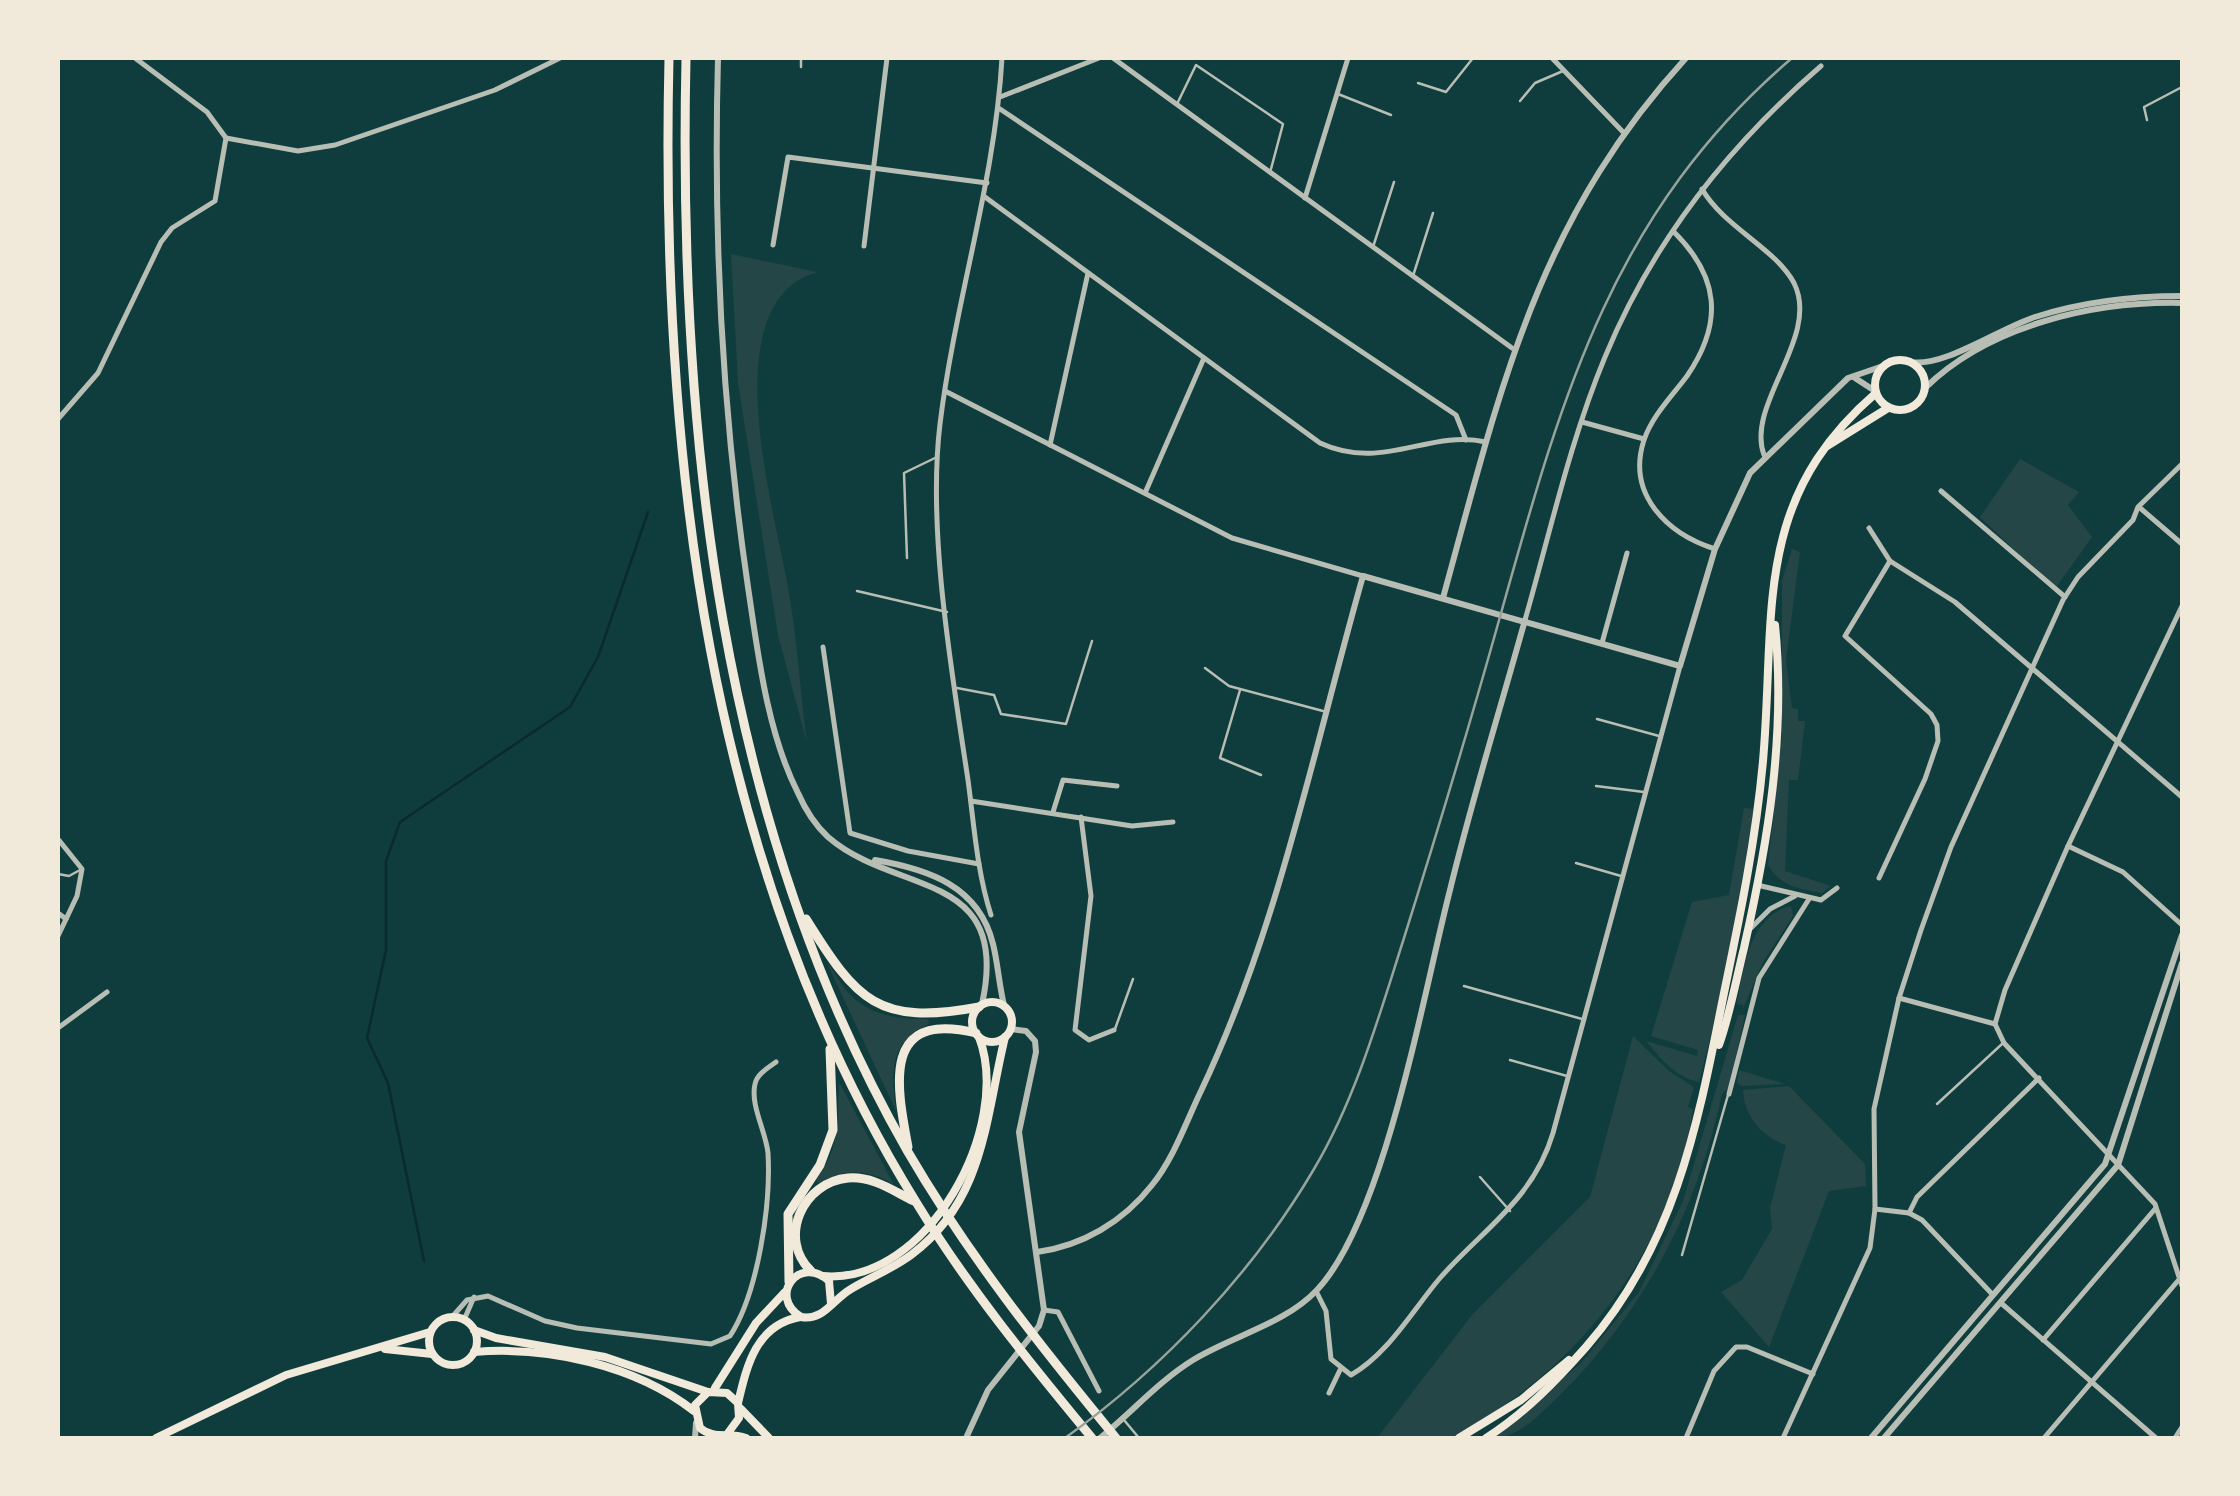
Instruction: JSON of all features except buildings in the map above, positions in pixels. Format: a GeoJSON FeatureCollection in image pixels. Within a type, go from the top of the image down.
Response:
{"type":"FeatureCollection","features":[{"type":"Feature","properties":{"kind":"highway"},"geometry":{"type":"LineString","coordinates":[[668,58],[672,316],[682,448],[704,612],[726,725],[757,841],[786,930],[828,1036],[915,1201],[988,1307],[1092,1438]]}},
{"type":"Feature","properties":{"kind":"highway"},"geometry":{"type":"LineString","coordinates":[[686,58],[689,302],[710,529],[744,723],[795,902],[838,1012],[910,1154],[1005,1299],[1116,1438]]}},
{"type":"Feature","properties":{"kind":"highway"},"geometry":{"type":"LineString","coordinates":[[795,902],[844,978],[868,1001],[889,1011],[913,1014],[980,1006]]}},
{"type":"Feature","properties":{"kind":"highway"},"geometry":{"type":"LineString","coordinates":[[910,1154],[898,1084],[906,1048],[916,1036],[932,1028],[978,1035]]}},
{"type":"Feature","properties":{"kind":"highway"},"geometry":{"type":"LineString","coordinates":[[787,1287],[788,1214],[820,1165],[833,1130],[828,1036]]}},
{"type":"Feature","properties":{"kind":"highway"},"geometry":{"type":"LineString","coordinates":[[811,1271],[797,1250],[795,1232],[802,1208],[820,1188],[838,1180],[859,1178],[915,1201]]}},
{"type":"Feature","properties":{"kind":"main road"},"geometry":{"type":"LineString","coordinates":[[1820,452],[1858,423],[1888,408],[1912,408],[1925,388],[1922,372],[1910,362],[1886,364],[1877,376],[1876,392],[1888,408]]}},
{"type":"Feature","properties":{"kind":"main road"},"geometry":{"type":"LineString","coordinates":[[1712,1064],[1760,790],[1784,524],[1802,478],[1820,452],[1842,422],[1876,392]]}},
{"type":"Feature","properties":{"kind":"main road"},"geometry":{"type":"LineString","coordinates":[[1486,1438],[1558,1381],[1642,1271],[1666,1222],[1690,1155],[1759,885],[1776,759],[1774,610]]}},
{"type":"Feature","properties":{"kind":"main road"},"geometry":{"type":"LineString","coordinates":[[380,1348],[432,1354],[440,1362],[456,1365],[474,1352],[534,1352],[592,1364],[663,1389],[694,1411],[696,1423],[705,1432],[716,1437],[728,1433],[737,1424],[738,1405],[760,1341],[780,1322],[818,1316],[910,1256],[957,1208],[983,1149],[1012,1016],[1004,1006],[980,1006],[972,1019],[984,1065],[980,1117],[969,1162],[949,1202],[923,1233],[892,1257],[854,1274],[798,1273],[756,1324],[729,1372],[694,1411]]}},
{"type":"Feature","properties":{"kind":"main road"},"geometry":{"type":"LineString","coordinates":[[978,1035],[992,1042],[1008,1033]]}},
{"type":"Feature","properties":{"kind":"main road"},"geometry":{"type":"LineString","coordinates":[[824,1276],[832,1289],[831,1304]]}},
{"type":"Feature","properties":{"kind":"main road"},"geometry":{"type":"LineString","coordinates":[[787,1287],[788,1308],[800,1317]]}},
{"type":"Feature","properties":{"kind":"main road"},"geometry":{"type":"LineString","coordinates":[[156,1438],[286,1375],[430,1332],[439,1322],[452,1317],[496,1338],[605,1357],[710,1391],[728,1393],[769,1438]]}},
{"type":"Feature","properties":{"kind":"main road"},"geometry":{"type":"LineString","coordinates":[[474,1330],[474,1352]]}},
{"type":"Feature","properties":{"kind":"main road"},"geometry":{"type":"LineString","coordinates":[[430,1332],[432,1354]]}},
{"type":"Feature","properties":{"kind":"main road"},"geometry":{"type":"LineString","coordinates":[[1460,1438],[1521,1400],[1588,1344]]}},
{"type":"Feature","properties":{"kind":"main road"},"geometry":{"type":"LineString","coordinates":[[728,1433],[746,1438]]}},
{"type":"Feature","properties":{"kind":"street"},"geometry":{"type":"LineString","coordinates":[[136,58],[207,112],[226,138],[298,152],[334,146],[494,90],[560,58]]}},
{"type":"Feature","properties":{"kind":"street"},"geometry":{"type":"LineString","coordinates":[[718,58],[719,312],[727,423],[758,650],[796,791],[828,836],[868,859],[934,885],[965,909],[988,955],[980,1006]]}},
{"type":"Feature","properties":{"kind":"street"},"geometry":{"type":"LineString","coordinates":[[864,246],[887,58]]}},
{"type":"Feature","properties":{"kind":"street"},"geometry":{"type":"LineString","coordinates":[[991,915],[980,864],[947,612],[939,457],[944,391],[985,198],[999,108],[1002,58]]}},
{"type":"Feature","properties":{"kind":"street"},"geometry":{"type":"LineString","coordinates":[[1000,97],[1099,58]]}},
{"type":"Feature","properties":{"kind":"street"},"geometry":{"type":"LineString","coordinates":[[1113,58],[1512,348]]}},
{"type":"Feature","properties":{"kind":"street"},"geometry":{"type":"LineString","coordinates":[[1305,199],[1348,58]]}},
{"type":"Feature","properties":{"kind":"street"},"geometry":{"type":"LineString","coordinates":[[1552,58],[1624,132]]}},
{"type":"Feature","properties":{"kind":"street"},"geometry":{"type":"LineString","coordinates":[[1443,598],[1512,348],[1551,256],[1624,132],[1686,58]]}},
{"type":"Feature","properties":{"kind":"street"},"geometry":{"type":"LineString","coordinates":[[1100,1438],[1188,1363],[1278,1318],[1316,1291],[1337,1261],[1364,1206],[1394,1114],[1428,975],[1582,422],[1625,313],[1702,189],[1770,111],[1821,66]]}},
{"type":"Feature","properties":{"kind":"street"},"geometry":{"type":"LineString","coordinates":[[999,108],[1456,415],[1466,440]]}},
{"type":"Feature","properties":{"kind":"street"},"geometry":{"type":"LineString","coordinates":[[58,419],[98,373],[161,242],[172,228],[215,201],[226,138]]}},
{"type":"Feature","properties":{"kind":"street"},"geometry":{"type":"LineString","coordinates":[[773,245],[788,156],[874,165],[987,184]]}},
{"type":"Feature","properties":{"kind":"street"},"geometry":{"type":"LineString","coordinates":[[1702,189],[1722,216],[1785,272],[1797,296],[1792,346],[1764,420],[1760,444],[1764,455]]}},
{"type":"Feature","properties":{"kind":"street"},"geometry":{"type":"LineString","coordinates":[[985,198],[1320,444],[1339,452],[1374,456],[1466,440],[1486,442]]}},
{"type":"Feature","properties":{"kind":"street"},"geometry":{"type":"LineString","coordinates":[[1674,231],[1701,260],[1707,275],[1710,321],[1699,356],[1644,439],[1642,475],[1653,508],[1674,533],[1715,549]]}},
{"type":"Feature","properties":{"kind":"street"},"geometry":{"type":"LineString","coordinates":[[1050,445],[1088,273]]}},
{"type":"Feature","properties":{"kind":"street"},"geometry":{"type":"LineString","coordinates":[[1910,362],[1942,357],[2007,327],[2067,308],[2182,300]]}},
{"type":"Feature","properties":{"kind":"street"},"geometry":{"type":"LineString","coordinates":[[1925,388],[1971,354],[2036,325],[2112,308],[2182,300]]}},
{"type":"Feature","properties":{"kind":"street"},"geometry":{"type":"LineString","coordinates":[[1145,493],[1204,358]]}},
{"type":"Feature","properties":{"kind":"street"},"geometry":{"type":"LineString","coordinates":[[1316,1291],[1326,1311],[1331,1359],[1351,1375],[1372,1363],[1443,1274],[1510,1212],[1547,1152],[1680,666],[1715,549],[1741,488],[1764,455],[1854,377],[1886,364]]}},
{"type":"Feature","properties":{"kind":"street"},"geometry":{"type":"LineString","coordinates":[[1854,377],[1876,392]]}},
{"type":"Feature","properties":{"kind":"street"},"geometry":{"type":"LineString","coordinates":[[944,391],[1252,546],[1680,666]]}},
{"type":"Feature","properties":{"kind":"street"},"geometry":{"type":"LineString","coordinates":[[1582,422],[1644,439]]}},
{"type":"Feature","properties":{"kind":"street"},"geometry":{"type":"LineString","coordinates":[[1784,1438],[1870,1248],[1875,1209],[1874,1109],[1899,998],[1951,847],[2065,597],[2133,520],[2138,507],[2182,464]]}},
{"type":"Feature","properties":{"kind":"street"},"geometry":{"type":"LineString","coordinates":[[1941,491],[2065,597]]}},
{"type":"Feature","properties":{"kind":"street"},"geometry":{"type":"LineString","coordinates":[[2138,507],[2182,544]]}},
{"type":"Feature","properties":{"kind":"street"},"geometry":{"type":"LineString","coordinates":[[1869,528],[1890,561],[1955,602],[2182,797]]}},
{"type":"Feature","properties":{"kind":"street"},"geometry":{"type":"LineString","coordinates":[[1602,643],[1627,553]]}},
{"type":"Feature","properties":{"kind":"street"},"geometry":{"type":"LineString","coordinates":[[1879,878],[1938,741],[1930,714],[1846,636],[1890,561]]}},
{"type":"Feature","properties":{"kind":"street"},"geometry":{"type":"LineString","coordinates":[[1037,1252],[1084,1241],[1135,1202],[1163,1169],[1251,974],[1362,576]]}},
{"type":"Feature","properties":{"kind":"street"},"geometry":{"type":"LineString","coordinates":[[2044,1438],[2181,1280],[2156,1208],[2004,1044],[1995,1024],[2004,990],[2115,740],[2182,606]]}},
{"type":"Feature","properties":{"kind":"street"},"geometry":{"type":"LineString","coordinates":[[823,647],[850,833],[908,852],[980,864]]}},
{"type":"Feature","properties":{"kind":"street"},"geometry":{"type":"LineString","coordinates":[[1053,812],[1063,780],[1117,786]]}},
{"type":"Feature","properties":{"kind":"street"},"geometry":{"type":"LineString","coordinates":[[971,801],[1132,826],[1173,822]]}},
{"type":"Feature","properties":{"kind":"street"},"geometry":{"type":"LineString","coordinates":[[1081,817],[1091,896],[1075,1030],[1089,1040],[1114,1030]]}},
{"type":"Feature","properties":{"kind":"street"},"geometry":{"type":"LineString","coordinates":[[58,839],[82,869],[58,936]]}},
{"type":"Feature","properties":{"kind":"street"},"geometry":{"type":"LineString","coordinates":[[2068,846],[2123,872],[2182,925]]}},
{"type":"Feature","properties":{"kind":"street"},"geometry":{"type":"LineString","coordinates":[[868,859],[936,876],[972,900],[992,937],[1004,1006]]}},
{"type":"Feature","properties":{"kind":"street"},"geometry":{"type":"LineString","coordinates":[[1746,882],[1809,899],[1828,898],[1837,888]]}},
{"type":"Feature","properties":{"kind":"street"},"geometry":{"type":"LineString","coordinates":[[1747,933],[1770,909],[1795,896]]}},
{"type":"Feature","properties":{"kind":"street"},"geometry":{"type":"LineString","coordinates":[[1729,1094],[1759,978],[1809,899]]}},
{"type":"Feature","properties":{"kind":"street"},"geometry":{"type":"LineString","coordinates":[[58,913],[66,919]]}},
{"type":"Feature","properties":{"kind":"street"},"geometry":{"type":"LineString","coordinates":[[1870,1438],[2110,1156],[2182,935]]}},
{"type":"Feature","properties":{"kind":"street"},"geometry":{"type":"LineString","coordinates":[[1884,1438],[2118,1165],[2182,963]]}},
{"type":"Feature","properties":{"kind":"street"},"geometry":{"type":"LineString","coordinates":[[58,1028],[107,992]]}},
{"type":"Feature","properties":{"kind":"street"},"geometry":{"type":"LineString","coordinates":[[1899,998],[1995,1024]]}},
{"type":"Feature","properties":{"kind":"street"},"geometry":{"type":"LineString","coordinates":[[966,1438],[988,1390],[1040,1326],[1044,1310],[1019,1132],[1035,1041],[1026,1030],[1008,1033]]}},
{"type":"Feature","properties":{"kind":"street"},"geometry":{"type":"LineString","coordinates":[[452,1317],[462,1304],[474,1298],[496,1298],[545,1321],[578,1328],[711,1344],[730,1336],[754,1280],[767,1173],[766,1137],[754,1087],[756,1078],[776,1062]]}},
{"type":"Feature","properties":{"kind":"street"},"geometry":{"type":"LineString","coordinates":[[1909,1214],[1918,1196],[2039,1078]]}},
{"type":"Feature","properties":{"kind":"street"},"geometry":{"type":"LineString","coordinates":[[2044,1340],[2156,1208]]}},
{"type":"Feature","properties":{"kind":"street"},"geometry":{"type":"LineString","coordinates":[[1875,1209],[1922,1220],[1993,1296],[2156,1438]]}},
{"type":"Feature","properties":{"kind":"street"},"geometry":{"type":"LineString","coordinates":[[464,1320],[474,1298]]}},
{"type":"Feature","properties":{"kind":"street"},"geometry":{"type":"LineString","coordinates":[[1044,1310],[1058,1312],[1099,1391]]}},
{"type":"Feature","properties":{"kind":"street"},"geometry":{"type":"LineString","coordinates":[[1686,1438],[1714,1372],[1736,1347],[1813,1374]]}},
{"type":"Feature","properties":{"kind":"street"},"geometry":{"type":"LineString","coordinates":[[1329,1393],[1340,1370]]}},
{"type":"Feature","properties":{"kind":"street"},"geometry":{"type":"LineString","coordinates":[[695,1438],[696,1423]]}},
{"type":"Feature","properties":{"kind":"street"},"geometry":{"type":"LineString","coordinates":[[2175,1438],[2182,1427]]}},
{"type":"Feature","properties":{"kind":"lane"},"geometry":{"type":"LineString","coordinates":[[800,67],[801,58]]}},
{"type":"Feature","properties":{"kind":"lane"},"geometry":{"type":"LineString","coordinates":[[1418,83],[1446,92],[1472,58]]}},
{"type":"Feature","properties":{"kind":"lane"},"geometry":{"type":"LineString","coordinates":[[1176,106],[1198,64],[1266,110],[1284,126],[1270,175]]}},
{"type":"Feature","properties":{"kind":"lane"},"geometry":{"type":"LineString","coordinates":[[1520,102],[1535,83],[1564,70]]}},
{"type":"Feature","properties":{"kind":"lane"},"geometry":{"type":"LineString","coordinates":[[2147,120],[2144,108],[2182,87]]}},
{"type":"Feature","properties":{"kind":"lane"},"geometry":{"type":"LineString","coordinates":[[1337,94],[1391,115]]}},
{"type":"Feature","properties":{"kind":"lane"},"geometry":{"type":"LineString","coordinates":[[1372,248],[1394,182]]}},
{"type":"Feature","properties":{"kind":"lane"},"geometry":{"type":"LineString","coordinates":[[1412,278],[1433,213]]}},
{"type":"Feature","properties":{"kind":"lane"},"geometry":{"type":"LineString","coordinates":[[906,558],[904,473],[939,457]]}},
{"type":"Feature","properties":{"kind":"lane"},"geometry":{"type":"LineString","coordinates":[[856,591],[947,612]]}},
{"type":"Feature","properties":{"kind":"lane"},"geometry":{"type":"LineString","coordinates":[[956,688],[994,695],[1001,714],[1066,724],[1092,641]]}},
{"type":"Feature","properties":{"kind":"lane"},"geometry":{"type":"LineString","coordinates":[[1205,668],[1217,680],[1324,712]]}},
{"type":"Feature","properties":{"kind":"lane"},"geometry":{"type":"LineString","coordinates":[[1240,688],[1220,758],[1261,776]]}},
{"type":"Feature","properties":{"kind":"lane"},"geometry":{"type":"LineString","coordinates":[[1597,719],[1660,736]]}},
{"type":"Feature","properties":{"kind":"lane"},"geometry":{"type":"LineString","coordinates":[[1596,786],[1645,792]]}},
{"type":"Feature","properties":{"kind":"lane"},"geometry":{"type":"LineString","coordinates":[[1576,863],[1622,876]]}},
{"type":"Feature","properties":{"kind":"lane"},"geometry":{"type":"LineString","coordinates":[[58,874],[70,876],[82,869]]}},
{"type":"Feature","properties":{"kind":"lane"},"geometry":{"type":"LineString","coordinates":[[1428,975],[1437,978]]}},
{"type":"Feature","properties":{"kind":"lane"},"geometry":{"type":"LineString","coordinates":[[1114,1030],[1132,980]]}},
{"type":"Feature","properties":{"kind":"lane"},"geometry":{"type":"LineString","coordinates":[[1464,986],[1584,1019]]}},
{"type":"Feature","properties":{"kind":"lane"},"geometry":{"type":"LineString","coordinates":[[1936,1104],[2004,1044]]}},
{"type":"Feature","properties":{"kind":"lane"},"geometry":{"type":"LineString","coordinates":[[1510,1060],[1568,1076]]}},
{"type":"Feature","properties":{"kind":"lane"},"geometry":{"type":"LineString","coordinates":[[1682,1255],[1729,1094]]}},
{"type":"Feature","properties":{"kind":"lane"},"geometry":{"type":"LineString","coordinates":[[1480,1177],[1510,1212]]}},
{"type":"Feature","properties":{"kind":"lane"},"geometry":{"type":"LineString","coordinates":[[1124,1419],[1139,1438]]}},
{"type":"Feature","properties":{"kind":"shaded area"},"geometry":{"type":"Polygon","coordinates":[[[731,254],[817,272],[785,291],[767,323],[758,364],[763,459],[790,602],[807,743],[778,635],[738,383],[731,254]]]}},
{"type":"Feature","properties":{"kind":"shaded area"},"geometry":{"type":"Polygon","coordinates":[[[2020,459],[2079,492],[2068,505],[2092,537],[2055,589],[1980,517],[2020,459]]]}},
{"type":"Feature","properties":{"kind":"shaded area"},"geometry":{"type":"Polygon","coordinates":[[[1792,549],[1800,552],[1786,660],[1792,708],[1798,709],[1798,721],[1805,721],[1798,780],[1789,780],[1785,871],[1831,886],[1822,893],[1784,882],[1768,865],[1782,736],[1782,581],[1792,549]]]}},
{"type":"Feature","properties":{"kind":"shaded area"},"geometry":{"type":"Polygon","coordinates":[[[1744,808],[1754,809],[1730,947],[1699,1082],[1676,1072],[1646,1041],[1697,1056],[1698,1050],[1651,1036],[1692,902],[1729,895],[1744,808]]]}},
{"type":"Feature","properties":{"kind":"shaded area"},"geometry":{"type":"Polygon","coordinates":[[[1791,906],[1793,916],[1763,962],[1742,1011],[1743,1005],[1737,1004],[1742,975],[1757,932],[1777,911],[1791,906]]]}},
{"type":"Feature","properties":{"kind":"shaded area"},"geometry":{"type":"Polygon","coordinates":[[[827,963],[845,989],[863,1005],[894,1017],[928,1019],[929,1024],[906,1039],[895,1061],[897,1113],[827,963]]]}},
{"type":"Feature","properties":{"kind":"shaded area"},"geometry":{"type":"Polygon","coordinates":[[[1738,1015],[1745,1015],[1729,1088],[1722,1094],[1698,1177],[1664,1255],[1618,1328],[1562,1393],[1522,1429],[1494,1438],[1581,1363],[1639,1292],[1683,1201],[1738,1015]]]}},
{"type":"Feature","properties":{"kind":"shaded area"},"geometry":{"type":"Polygon","coordinates":[[[1633,1036],[1669,1071],[1694,1087],[1684,1154],[1670,1196],[1629,1276],[1574,1346],[1541,1377],[1474,1427],[1436,1441],[1377,1438],[1472,1315],[1590,1197],[1633,1036]]]}},
{"type":"Feature","properties":{"kind":"shaded area"},"geometry":{"type":"Polygon","coordinates":[[[1739,1070],[1785,1084],[1742,1086],[1737,1083],[1739,1070]]]}},
{"type":"Feature","properties":{"kind":"shaded area"},"geometry":{"type":"Polygon","coordinates":[[[839,1082],[892,1184],[856,1172],[837,1175],[819,1184],[815,1179],[834,1145],[839,1082]]]}},
{"type":"Feature","properties":{"kind":"shaded area"},"geometry":{"type":"Polygon","coordinates":[[[1789,1086],[1865,1164],[1866,1186],[1829,1191],[1769,1347],[1721,1292],[1742,1280],[1772,1229],[1770,1208],[1786,1145],[1756,1125],[1743,1090],[1789,1086]]]}},
{"type":"Feature","properties":{"kind":"waterway"},"geometry":{"type":"LineString","coordinates":[[424,1261],[388,1083],[367,1038],[386,950],[386,861],[400,822],[570,707],[598,657],[648,512]]}},
{"type":"Feature","properties":{"kind":"railway"},"geometry":{"type":"LineString","coordinates":[[1065,1438],[1137,1381],[1203,1316],[1290,1208],[1329,1142],[1376,1027],[1543,469],[1598,320],[1634,250],[1677,183],[1729,119],[1792,58]]}}]}
